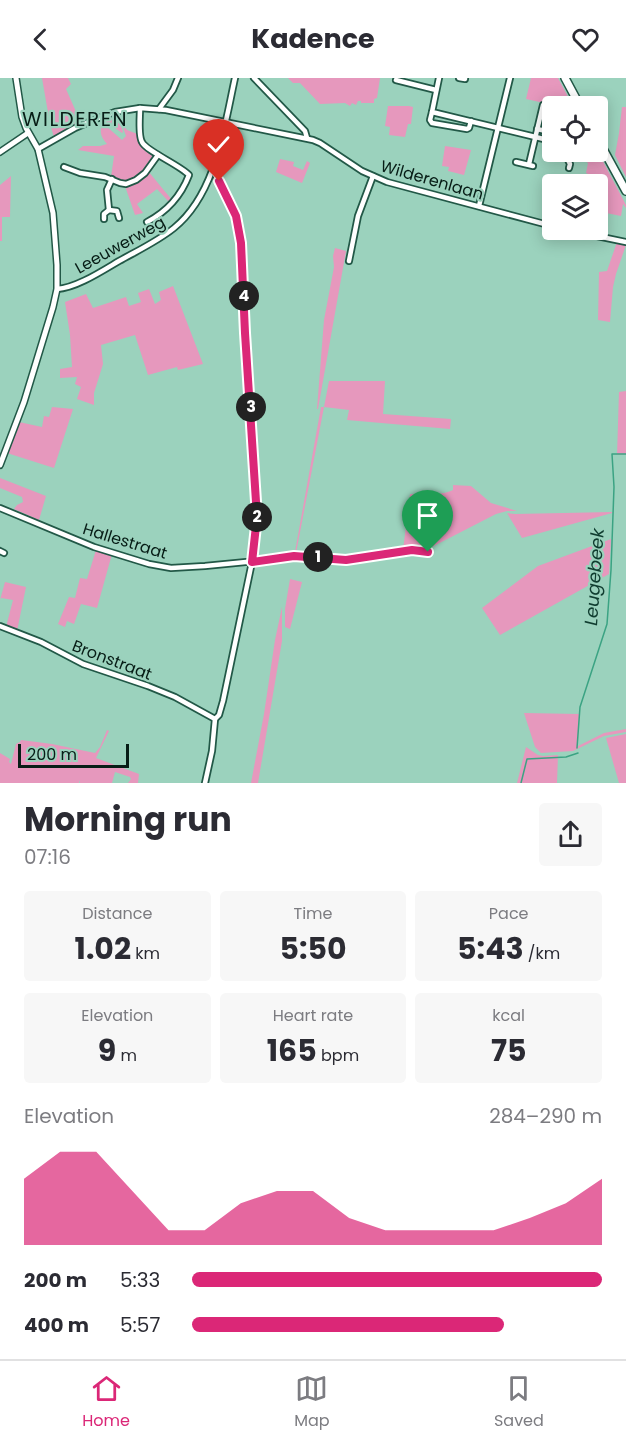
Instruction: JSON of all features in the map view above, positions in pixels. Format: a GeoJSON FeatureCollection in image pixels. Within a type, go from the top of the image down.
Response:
{"type":"FeatureCollection","features":[{"type":"Feature","properties":{"kind":"main road"},"geometry":{"type":"LineString","coordinates":[[565,78],[575,96]]}},
{"type":"Feature","properties":{"kind":"main road"},"geometry":{"type":"LineString","coordinates":[[608,158],[626,191]]}},
{"type":"Feature","properties":{"kind":"street"},"geometry":{"type":"LineString","coordinates":[[0,465],[24,402],[57,289],[53,213],[38,149],[22,117],[16,78]]}},
{"type":"Feature","properties":{"kind":"street"},"geometry":{"type":"LineString","coordinates":[[159,109],[178,78]]}},
{"type":"Feature","properties":{"kind":"street","name":"Leeuwerweg"},"geometry":{"type":"LineString","coordinates":[[57,289],[88,278],[175,228],[186,217],[198,201],[213,171],[235,78]]}},
{"type":"Feature","properties":{"kind":"street"},"geometry":{"type":"LineString","coordinates":[[254,78],[305,131],[307,138]]}},
{"type":"Feature","properties":{"kind":"street"},"geometry":{"type":"LineString","coordinates":[[440,78],[430,120],[432,123],[467,129],[471,121]]}},
{"type":"Feature","properties":{"kind":"street"},"geometry":{"type":"LineString","coordinates":[[459,78],[465,80],[465,78]]}},
{"type":"Feature","properties":{"kind":"street"},"geometry":{"type":"LineString","coordinates":[[479,207],[510,78]]}},
{"type":"Feature","properties":{"kind":"street"},"geometry":{"type":"LineString","coordinates":[[396,80],[436,90]]}},
{"type":"Feature","properties":{"kind":"street"},"geometry":{"type":"LineString","coordinates":[[140,108],[143,145],[189,175],[181,192],[167,209],[147,222]]}},
{"type":"Feature","properties":{"kind":"street","name":"Wilderenlaan"},"geometry":{"type":"LineString","coordinates":[[38,149],[75,128],[115,112],[140,108],[159,109],[307,138],[320,143],[353,166],[387,182],[542,223]]}},
{"type":"Feature","properties":{"kind":"street"},"geometry":{"type":"LineString","coordinates":[[516,162],[531,165],[542,109]]}},
{"type":"Feature","properties":{"kind":"street"},"geometry":{"type":"LineString","coordinates":[[432,112],[542,139]]}},
{"type":"Feature","properties":{"kind":"street"},"geometry":{"type":"LineString","coordinates":[[537,129],[542,130]]}},
{"type":"Feature","properties":{"kind":"street"},"geometry":{"type":"LineString","coordinates":[[0,152],[28,133]]}},
{"type":"Feature","properties":{"kind":"street"},"geometry":{"type":"LineString","coordinates":[[64,167],[123,184],[133,182],[145,173],[158,154]]}},
{"type":"Feature","properties":{"kind":"street"},"geometry":{"type":"LineString","coordinates":[[569,162],[569,168]]}},
{"type":"Feature","properties":{"kind":"street"},"geometry":{"type":"LineString","coordinates":[[205,783],[212,751],[215,719],[219,715],[223,701],[252,562],[257,517],[241,243],[236,216],[213,171]]}},
{"type":"Feature","properties":{"kind":"street"},"geometry":{"type":"LineString","coordinates":[[349,261],[358,216],[373,176]]}},
{"type":"Feature","properties":{"kind":"street"},"geometry":{"type":"LineString","coordinates":[[109,210],[107,190],[112,179]]}},
{"type":"Feature","properties":{"kind":"street"},"geometry":{"type":"LineString","coordinates":[[104,219],[104,214],[109,210],[117,210],[119,218]]}},
{"type":"Feature","properties":{"kind":"street"},"geometry":{"type":"LineString","coordinates":[[608,239],[626,243]]}},
{"type":"Feature","properties":{"kind":"street","name":"Hallestraat"},"geometry":{"type":"LineString","coordinates":[[0,507],[127,558],[155,565],[182,568],[294,556],[346,560],[412,550],[428,552]]}},
{"type":"Feature","properties":{"kind":"street","name":"Bronstraat"},"geometry":{"type":"LineString","coordinates":[[0,626],[41,642],[82,664],[175,697],[215,719]]}},
{"type":"Feature","properties":{"kind":"shaded area"},"geometry":{"type":"Polygon","coordinates":[[[42,78],[68,78],[71,84],[66,89],[81,123],[54,137],[50,124],[42,78]]]}},
{"type":"Feature","properties":{"kind":"shaded area"},"geometry":{"type":"Polygon","coordinates":[[[288,78],[380,78],[374,103],[358,101],[356,105],[352,103],[350,106],[345,103],[320,104],[300,83],[293,83],[288,78]]]}},
{"type":"Feature","properties":{"kind":"shaded area"},"geometry":{"type":"Polygon","coordinates":[[[531,78],[558,78],[568,96],[542,96],[542,102],[526,99],[531,78]]]}},
{"type":"Feature","properties":{"kind":"shaded area"},"geometry":{"type":"Polygon","coordinates":[[[388,106],[413,107],[411,124],[408,124],[405,137],[389,135],[390,127],[385,126],[388,106]]]}},
{"type":"Feature","properties":{"kind":"shaded area"},"geometry":{"type":"Polygon","coordinates":[[[622,107],[626,107],[626,177],[615,155],[622,107]]]}},
{"type":"Feature","properties":{"kind":"shaded area"},"geometry":{"type":"Polygon","coordinates":[[[119,119],[122,133],[108,123],[106,126],[122,140],[126,136],[121,122],[127,130],[140,135],[142,146],[153,157],[136,178],[126,182],[111,177],[114,156],[78,150],[83,146],[107,144],[101,133],[103,120],[119,119]]]}},
{"type":"Feature","properties":{"kind":"shaded area"},"geometry":{"type":"Polygon","coordinates":[[[445,146],[471,150],[464,175],[448,171],[449,167],[442,166],[445,146]]]}},
{"type":"Feature","properties":{"kind":"shaded area"},"geometry":{"type":"Polygon","coordinates":[[[280,159],[294,162],[293,166],[303,170],[307,161],[310,163],[302,183],[276,172],[280,159]]]}},
{"type":"Feature","properties":{"kind":"shaded area"},"geometry":{"type":"Polygon","coordinates":[[[586,162],[603,162],[626,205],[626,208],[623,204],[621,216],[608,213],[608,174],[586,173],[586,162]]]}},
{"type":"Feature","properties":{"kind":"shaded area"},"geometry":{"type":"Polygon","coordinates":[[[148,171],[172,200],[170,203],[157,189],[137,204],[143,213],[135,215],[125,186],[148,171]]]}},
{"type":"Feature","properties":{"kind":"shaded area"},"geometry":{"type":"Polygon","coordinates":[[[11,176],[10,217],[2,217],[2,241],[0,241],[0,185],[11,176]]]}},
{"type":"Feature","properties":{"kind":"shaded area"},"geometry":{"type":"Polygon","coordinates":[[[617,242],[626,245],[613,287],[610,322],[598,320],[599,272],[607,271],[617,242]]]}},
{"type":"Feature","properties":{"kind":"shaded area"},"geometry":{"type":"Polygon","coordinates":[[[335,248],[346,251],[317,409],[324,320],[334,267],[335,248]]]}},
{"type":"Feature","properties":{"kind":"shaded area"},"geometry":{"type":"Polygon","coordinates":[[[173,286],[203,364],[178,370],[177,367],[148,375],[135,335],[101,345],[103,364],[94,393],[94,405],[77,399],[81,387],[75,384],[77,377],[60,378],[60,369],[72,367],[65,302],[86,294],[93,308],[126,297],[129,306],[141,302],[138,293],[149,289],[155,304],[161,300],[159,292],[173,286]]]}},
{"type":"Feature","properties":{"kind":"shaded area"},"geometry":{"type":"Polygon","coordinates":[[[329,381],[385,381],[383,414],[451,419],[450,429],[347,420],[349,410],[324,407],[329,381]]]}},
{"type":"Feature","properties":{"kind":"shaded area"},"geometry":{"type":"Polygon","coordinates":[[[626,391],[626,454],[617,455],[619,392],[626,391]]]}},
{"type":"Feature","properties":{"kind":"shaded area"},"geometry":{"type":"Polygon","coordinates":[[[52,407],[73,409],[54,468],[7,453],[19,422],[42,427],[44,416],[49,417],[52,407]]]}},
{"type":"Feature","properties":{"kind":"shaded area"},"geometry":{"type":"Polygon","coordinates":[[[321,407],[324,407],[296,555],[295,552],[321,407]]]}},
{"type":"Feature","properties":{"kind":"shaded area"},"geometry":{"type":"Polygon","coordinates":[[[0,478],[46,496],[39,520],[14,509],[23,502],[22,497],[0,488],[0,478]]]}},
{"type":"Feature","properties":{"kind":"shaded area"},"geometry":{"type":"Polygon","coordinates":[[[453,485],[471,486],[491,503],[517,511],[496,514],[426,550],[403,550],[410,494],[443,493],[453,490],[453,485]]]}},
{"type":"Feature","properties":{"kind":"shaded area"},"geometry":{"type":"Polygon","coordinates":[[[612,512],[522,538],[507,513],[515,514],[612,512]]]}},
{"type":"Feature","properties":{"kind":"shaded area"},"geometry":{"type":"Polygon","coordinates":[[[611,539],[609,574],[500,635],[482,608],[538,566],[611,539]]]}},
{"type":"Feature","properties":{"kind":"shaded area"},"geometry":{"type":"Polygon","coordinates":[[[96,550],[112,554],[97,608],[81,604],[74,624],[67,621],[65,627],[58,624],[69,597],[75,598],[80,578],[87,579],[96,550]]]}},
{"type":"Feature","properties":{"kind":"shaded area"},"geometry":{"type":"Polygon","coordinates":[[[290,579],[302,582],[290,629],[285,627],[285,609],[290,579]]]}},
{"type":"Feature","properties":{"kind":"shaded area"},"geometry":{"type":"Polygon","coordinates":[[[5,582],[26,587],[17,631],[6,627],[13,600],[1,598],[0,600],[5,582]]]}},
{"type":"Feature","properties":{"kind":"shaded area"},"geometry":{"type":"Polygon","coordinates":[[[282,607],[282,641],[258,783],[251,783],[275,640],[282,607]]]}},
{"type":"Feature","properties":{"kind":"shaded area"},"geometry":{"type":"Polygon","coordinates":[[[524,713],[579,714],[578,746],[604,733],[626,729],[626,732],[604,736],[573,751],[541,753],[535,747],[524,713]]]}},
{"type":"Feature","properties":{"kind":"shaded area"},"geometry":{"type":"Polygon","coordinates":[[[107,730],[109,731],[96,758],[139,774],[138,783],[128,783],[130,777],[115,772],[112,783],[80,783],[80,780],[79,783],[0,783],[0,753],[10,759],[11,764],[16,744],[21,740],[95,753],[107,730]]]}},
{"type":"Feature","properties":{"kind":"shaded area"},"geometry":{"type":"Polygon","coordinates":[[[626,734],[626,783],[619,783],[606,738],[626,734]]]}},
{"type":"Feature","properties":{"kind":"shaded area"},"geometry":{"type":"Polygon","coordinates":[[[526,747],[538,755],[558,755],[557,783],[517,783],[526,747]]]}},
{"type":"Feature","properties":{"kind":"waterway","name":"Leugebeek"},"geometry":{"type":"LineString","coordinates":[[577,748],[580,707],[607,624],[614,487],[612,454],[626,454]]}},
{"type":"Feature","properties":{"kind":"waterway","name":"Leugebeek"},"geometry":{"type":"LineString","coordinates":[[521,783],[527,759],[566,757],[578,753]]}},
{"type":"Feature","properties":{"kind":"district","name":"WILDEREN"},"geometry":{"type":"Point","coordinates":[75,119]}},
{"type":"Feature","properties":{"kind":"route"},"geometry":{"type":"LineString","coordinates":[[219,181],[234,210],[240,230],[257,517],[252,562],[284,556],[346,560],[412,550],[428,552]]}}]}
